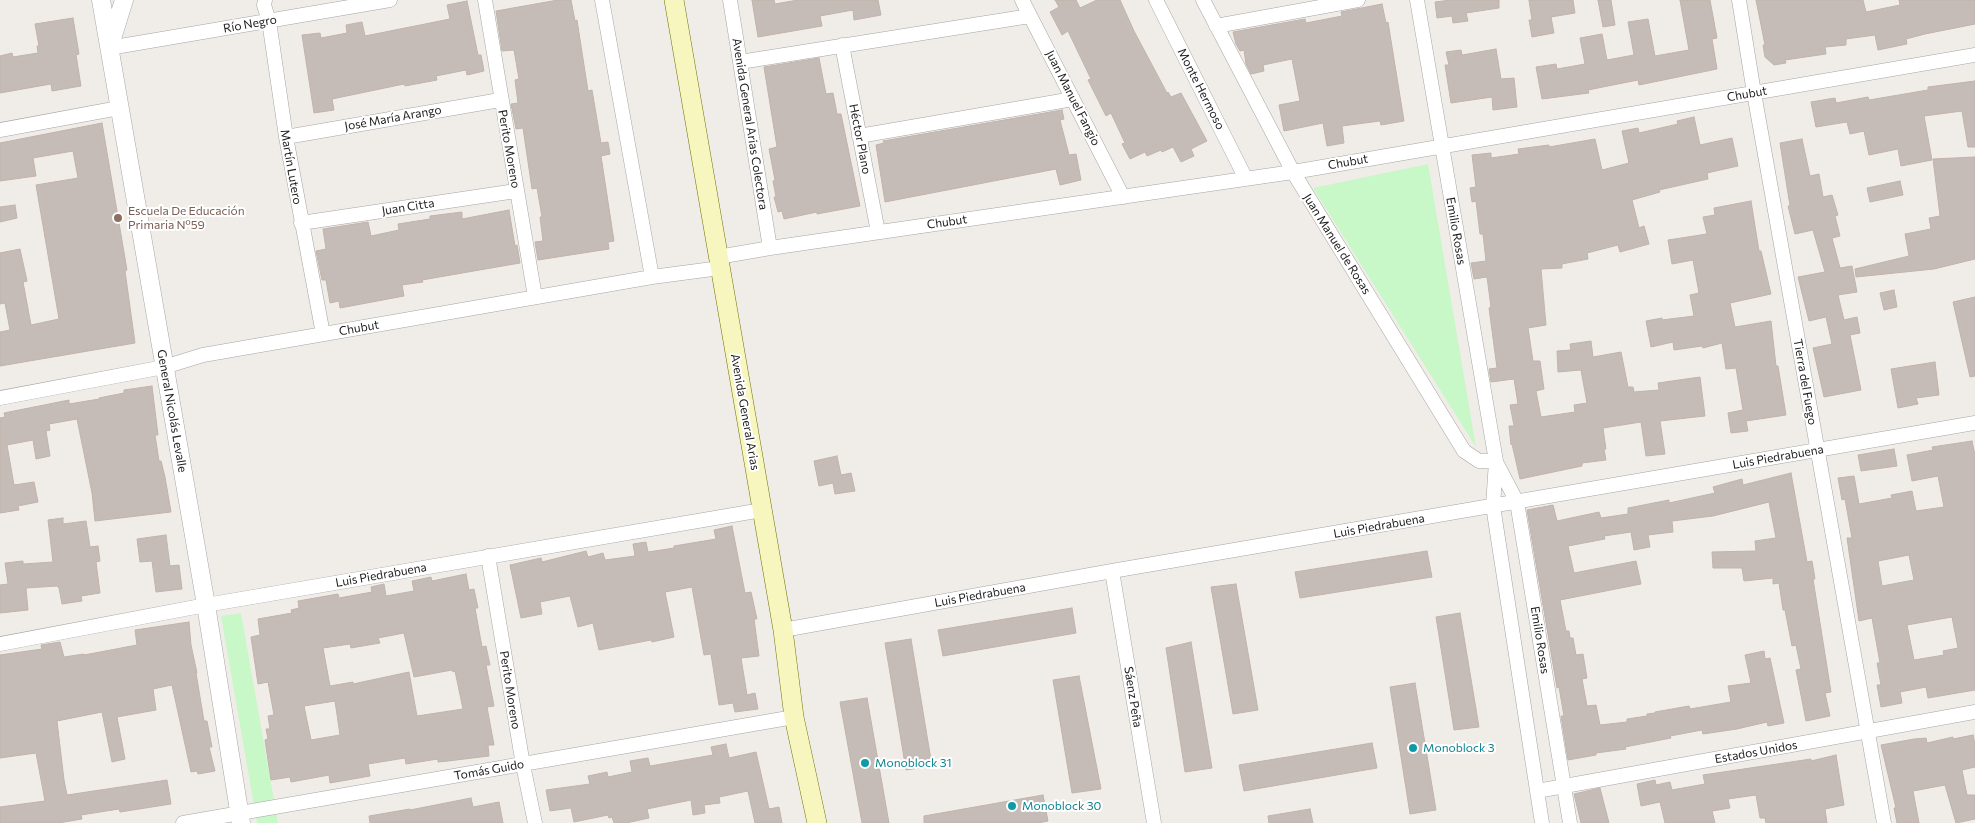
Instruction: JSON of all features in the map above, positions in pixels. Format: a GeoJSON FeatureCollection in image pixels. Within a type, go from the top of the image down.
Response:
{"type":"FeatureCollection","features":[{"type":"Feature","properties":{"kind":"main road","name":"Avenida General Arias"},"geometry":{"type":"LineString","coordinates":[[674,0],[783,630],[794,717],[817,823]]}},
{"type":"Feature","properties":{"kind":"street","name":"General Nicolás Levalle"},"geometry":{"type":"LineString","coordinates":[[101,0],[206,605],[240,818]]}},
{"type":"Feature","properties":{"kind":"street"},"geometry":{"type":"LineString","coordinates":[[109,48],[124,0]]}},
{"type":"Feature","properties":{"kind":"street","name":"Martín Lutero"},"geometry":{"type":"LineString","coordinates":[[265,0],[264,5],[269,21],[286,137],[323,334]]}},
{"type":"Feature","properties":{"kind":"street","name":"Río Negro"},"geometry":{"type":"LineString","coordinates":[[109,48],[390,0]]}},
{"type":"Feature","properties":{"kind":"street","name":"Perito Moreno"},"geometry":{"type":"LineString","coordinates":[[485,0],[500,100],[535,297]]}},
{"type":"Feature","properties":{"kind":"street"},"geometry":{"type":"LineString","coordinates":[[602,0],[652,277]]}},
{"type":"Feature","properties":{"kind":"street","name":"Avenida General Arias Colectora"},"geometry":{"type":"LineString","coordinates":[[730,0],[770,248]]}},
{"type":"Feature","properties":{"kind":"street","name":"Juan Manuel Fangio"},"geometry":{"type":"LineString","coordinates":[[1022,0],[1123,196]]}},
{"type":"Feature","properties":{"kind":"street","name":"Monte Hermoso"},"geometry":{"type":"LineString","coordinates":[[1156,0],[1246,178]]}},
{"type":"Feature","properties":{"kind":"street","name":"Juan Manuel de Rosas"},"geometry":{"type":"LineString","coordinates":[[1203,0],[1293,172],[1464,451],[1479,461],[1496,461]]}},
{"type":"Feature","properties":{"kind":"street"},"geometry":{"type":"LineString","coordinates":[[1216,26],[1358,0]]}},
{"type":"Feature","properties":{"kind":"street","name":"Emilio Rosas"},"geometry":{"type":"LineString","coordinates":[[1417,0],[1496,461],[1493,506],[1542,823]]}},
{"type":"Feature","properties":{"kind":"street","name":"Tierra del Fuego"},"geometry":{"type":"LineString","coordinates":[[1739,0],[1884,823]]}},
{"type":"Feature","properties":{"kind":"street"},"geometry":{"type":"LineString","coordinates":[[740,62],[1030,16]]}},
{"type":"Feature","properties":{"kind":"street","name":"Héctor Plano"},"geometry":{"type":"LineString","coordinates":[[842,45],[878,232]]}},
{"type":"Feature","properties":{"kind":"street","name":"Chubut"},"geometry":{"type":"LineString","coordinates":[[0,398],[164,367],[192,357],[652,277],[770,248],[1293,172],[1975,55]]}},
{"type":"Feature","properties":{"kind":"street"},"geometry":{"type":"LineString","coordinates":[[859,136],[1073,99]]}},
{"type":"Feature","properties":{"kind":"street","name":"José María Arango"},"geometry":{"type":"LineString","coordinates":[[286,137],[500,100]]}},
{"type":"Feature","properties":{"kind":"street"},"geometry":{"type":"LineString","coordinates":[[0,130],[119,108]]}},
{"type":"Feature","properties":{"kind":"street","name":"Juan Citta"},"geometry":{"type":"LineString","coordinates":[[301,223],[516,191]]}},
{"type":"Feature","properties":{"kind":"street","name":"Luis Piedrabuena"},"geometry":{"type":"LineString","coordinates":[[783,630],[1112,571],[1975,423]]}},
{"type":"Feature","properties":{"kind":"street","name":"Emilio Rosas"},"geometry":{"type":"LineString","coordinates":[[1496,461],[1517,502],[1570,823]]}},
{"type":"Feature","properties":{"kind":"street","name":"Luis Piedrabuena"},"geometry":{"type":"LineString","coordinates":[[0,644],[206,605],[762,510]]}},
{"type":"Feature","properties":{"kind":"street","name":"Perito Moreno"},"geometry":{"type":"LineString","coordinates":[[488,556],[523,765],[535,823]]}},
{"type":"Feature","properties":{"kind":"street","name":"Sáenz Peña"},"geometry":{"type":"LineString","coordinates":[[1112,571],[1154,823]]}},
{"type":"Feature","properties":{"kind":"street","name":"Estados Unidos"},"geometry":{"type":"LineString","coordinates":[[1537,791],[1975,712]]}},
{"type":"Feature","properties":{"kind":"street","name":"Tomás Guido"},"geometry":{"type":"LineString","coordinates":[[183,823],[240,818],[794,717]]}},
{"type":"Feature","properties":{"kind":"green space"},"geometry":{"type":"Polygon","coordinates":[[[1428,164],[1476,447],[1313,188],[1428,164]]]}},
{"type":"Feature","properties":{"kind":"green space"},"geometry":{"type":"Polygon","coordinates":[[[241,613],[278,823],[257,823],[221,616],[241,613]]]}},
{"type":"Feature","properties":{"kind":"building"},"geometry":{"type":"Polygon","coordinates":[[[558,0],[571,0],[575,21],[577,20],[588,91],[592,90],[601,143],[608,142],[610,154],[601,156],[614,241],[608,242],[609,249],[538,260],[535,242],[543,241],[540,217],[542,217],[537,188],[532,189],[523,128],[516,129],[511,104],[518,103],[515,80],[519,79],[514,50],[502,51],[496,11],[558,0]]]}},
{"type":"Feature","properties":{"kind":"building"},"geometry":{"type":"Polygon","coordinates":[[[752,0],[774,0],[775,4],[798,0],[878,0],[881,15],[854,20],[853,10],[820,16],[822,26],[758,37],[752,0]]]}},
{"type":"Feature","properties":{"kind":"building"},"geometry":{"type":"Polygon","coordinates":[[[1055,0],[1076,0],[1080,8],[1097,0],[1120,0],[1167,93],[1171,97],[1181,93],[1207,141],[1191,149],[1194,156],[1181,162],[1173,147],[1147,156],[1145,152],[1130,159],[1122,144],[1125,143],[1111,113],[1106,116],[1088,80],[1091,79],[1068,31],[1062,35],[1050,12],[1059,7],[1055,0]]]}},
{"type":"Feature","properties":{"kind":"building"},"geometry":{"type":"Polygon","coordinates":[[[1499,0],[1499,8],[1466,13],[1468,21],[1453,23],[1452,16],[1437,18],[1435,2],[1499,0]]]}},
{"type":"Feature","properties":{"kind":"building"},"geometry":{"type":"Polygon","coordinates":[[[1529,0],[1573,0],[1575,13],[1551,17],[1554,33],[1532,37],[1529,20],[1532,20],[1529,0]]]}},
{"type":"Feature","properties":{"kind":"building"},"geometry":{"type":"Polygon","coordinates":[[[1598,0],[1611,0],[1615,25],[1603,27],[1598,0]]]}},
{"type":"Feature","properties":{"kind":"building"},"geometry":{"type":"Polygon","coordinates":[[[1680,0],[1710,0],[1717,38],[1712,39],[1717,69],[1639,85],[1638,80],[1588,90],[1589,93],[1542,99],[1536,67],[1556,64],[1557,69],[1585,64],[1580,38],[1602,34],[1607,60],[1634,55],[1628,22],[1648,19],[1655,56],[1689,50],[1680,0]]]}},
{"type":"Feature","properties":{"kind":"building"},"geometry":{"type":"Polygon","coordinates":[[[1756,0],[1863,0],[1866,12],[1900,5],[1899,0],[1975,0],[1975,24],[1906,39],[1907,44],[1878,50],[1875,35],[1846,39],[1846,45],[1825,47],[1826,54],[1785,60],[1786,63],[1774,65],[1765,57],[1763,45],[1765,45],[1756,0]]]}},
{"type":"Feature","properties":{"kind":"building"},"geometry":{"type":"Polygon","coordinates":[[[467,1],[478,55],[481,55],[484,71],[467,75],[466,70],[436,76],[437,80],[405,86],[404,84],[332,99],[334,110],[314,113],[302,35],[320,33],[321,38],[347,33],[346,25],[362,22],[365,36],[450,19],[447,5],[467,1]]]}},
{"type":"Feature","properties":{"kind":"building"},"geometry":{"type":"Polygon","coordinates":[[[1382,4],[1386,23],[1388,22],[1404,121],[1381,125],[1380,121],[1342,126],[1344,143],[1327,146],[1323,123],[1284,131],[1279,105],[1300,101],[1292,59],[1263,65],[1264,71],[1251,74],[1246,64],[1244,50],[1240,51],[1233,32],[1305,19],[1306,23],[1342,16],[1341,12],[1382,4]]]}},
{"type":"Feature","properties":{"kind":"building"},"geometry":{"type":"Polygon","coordinates":[[[73,18],[79,54],[76,55],[81,86],[52,91],[51,84],[0,93],[0,56],[12,53],[13,57],[38,53],[37,46],[39,46],[35,24],[73,18]]]}},
{"type":"Feature","properties":{"kind":"building"},"geometry":{"type":"Polygon","coordinates":[[[1496,49],[1501,79],[1514,78],[1517,107],[1493,110],[1492,97],[1451,103],[1445,65],[1449,65],[1446,52],[1461,50],[1462,55],[1496,49]]]}},
{"type":"Feature","properties":{"kind":"building"},"geometry":{"type":"Polygon","coordinates":[[[819,58],[826,94],[833,93],[837,114],[841,114],[860,206],[784,219],[782,211],[778,212],[774,197],[776,197],[773,181],[775,180],[769,149],[777,147],[764,67],[819,58]]]}},
{"type":"Feature","properties":{"kind":"building"},"geometry":{"type":"Polygon","coordinates":[[[1975,81],[1975,147],[1968,147],[1962,111],[1924,116],[1932,160],[1901,166],[1898,149],[1869,155],[1864,131],[1850,134],[1847,122],[1816,127],[1811,102],[1835,98],[1836,103],[1868,97],[1869,100],[1928,90],[1928,87],[1975,81]]]}},
{"type":"Feature","properties":{"kind":"building"},"geometry":{"type":"Polygon","coordinates":[[[1062,110],[1064,119],[1060,120],[1069,155],[1076,154],[1081,180],[1060,185],[1056,169],[885,202],[876,145],[884,143],[883,141],[1062,110]]]}},
{"type":"Feature","properties":{"kind":"building"},"geometry":{"type":"Polygon","coordinates":[[[1694,117],[1700,145],[1732,138],[1738,166],[1707,173],[1708,179],[1659,190],[1660,192],[1632,200],[1639,228],[1644,226],[1649,244],[1620,252],[1618,245],[1587,253],[1588,259],[1562,264],[1562,268],[1541,269],[1546,325],[1528,328],[1533,361],[1540,361],[1544,389],[1536,391],[1541,417],[1575,412],[1574,405],[1587,403],[1581,370],[1558,372],[1557,351],[1571,350],[1570,344],[1591,341],[1593,357],[1621,352],[1628,387],[1633,387],[1634,392],[1659,390],[1658,383],[1700,377],[1705,416],[1660,421],[1665,454],[1646,456],[1641,422],[1603,428],[1606,460],[1582,463],[1582,466],[1520,479],[1511,445],[1509,426],[1514,426],[1510,405],[1518,404],[1514,379],[1491,382],[1489,369],[1497,368],[1487,277],[1474,279],[1471,263],[1486,261],[1476,201],[1472,202],[1470,188],[1476,187],[1472,155],[1491,153],[1491,158],[1519,154],[1518,149],[1549,145],[1549,147],[1595,139],[1602,170],[1629,163],[1622,131],[1638,128],[1639,133],[1678,124],[1677,121],[1694,117]]]}},
{"type":"Feature","properties":{"kind":"building"},"geometry":{"type":"Polygon","coordinates":[[[102,123],[127,270],[125,271],[135,343],[0,366],[0,332],[10,330],[5,303],[0,304],[0,253],[20,249],[27,281],[23,282],[31,325],[59,319],[36,185],[78,178],[73,151],[33,158],[36,176],[0,181],[0,143],[102,123]]]}},
{"type":"Feature","properties":{"kind":"building"},"geometry":{"type":"Polygon","coordinates":[[[1802,139],[1810,176],[1819,174],[1823,197],[1832,195],[1838,215],[1835,216],[1840,236],[1832,238],[1840,268],[1852,266],[1857,292],[1838,295],[1844,320],[1857,317],[1860,333],[1850,335],[1861,390],[1824,397],[1813,348],[1832,344],[1826,317],[1809,321],[1798,277],[1825,272],[1813,230],[1795,234],[1788,206],[1790,206],[1780,143],[1802,139]]]}},
{"type":"Feature","properties":{"kind":"building"},"geometry":{"type":"Polygon","coordinates":[[[1975,157],[1975,259],[1934,269],[1856,277],[1855,269],[1909,256],[1905,234],[1931,229],[1929,218],[1940,216],[1933,159],[1975,157]]]}},
{"type":"Feature","properties":{"kind":"building"},"geometry":{"type":"Polygon","coordinates":[[[1900,181],[1903,195],[1870,202],[1867,188],[1900,181]]]}},
{"type":"Feature","properties":{"kind":"building"},"geometry":{"type":"Polygon","coordinates":[[[1751,201],[1759,251],[1761,251],[1771,294],[1730,303],[1735,327],[1771,321],[1776,366],[1778,366],[1786,415],[1746,421],[1748,431],[1731,433],[1728,413],[1743,410],[1736,368],[1726,369],[1722,343],[1703,348],[1702,346],[1674,350],[1673,342],[1651,347],[1646,321],[1694,316],[1690,295],[1699,293],[1693,260],[1672,264],[1668,240],[1707,234],[1703,217],[1715,215],[1714,208],[1751,201]]]}},
{"type":"Feature","properties":{"kind":"building"},"geometry":{"type":"Polygon","coordinates":[[[15,205],[17,218],[0,222],[0,207],[15,205]]]}},
{"type":"Feature","properties":{"kind":"building"},"geometry":{"type":"Polygon","coordinates":[[[509,210],[520,263],[402,285],[404,296],[340,308],[339,301],[330,303],[326,280],[322,280],[316,251],[326,249],[323,229],[368,222],[371,236],[399,230],[398,224],[430,219],[430,216],[462,212],[462,219],[509,210]]]}},
{"type":"Feature","properties":{"kind":"building"},"geometry":{"type":"Polygon","coordinates":[[[1894,290],[1897,307],[1884,310],[1880,293],[1894,290]]]}},
{"type":"Feature","properties":{"kind":"building"},"geometry":{"type":"Polygon","coordinates":[[[1975,297],[1975,376],[1970,377],[1953,302],[1975,297]]]}},
{"type":"Feature","properties":{"kind":"building"},"geometry":{"type":"Polygon","coordinates":[[[1935,362],[1939,395],[1916,398],[1918,404],[1898,408],[1891,369],[1935,362]]]}},
{"type":"Feature","properties":{"kind":"building"},"geometry":{"type":"Polygon","coordinates":[[[152,386],[158,435],[155,435],[171,512],[95,521],[92,493],[77,419],[49,424],[50,430],[46,431],[50,456],[36,459],[33,440],[7,445],[14,485],[34,482],[38,502],[18,506],[19,510],[0,513],[0,418],[5,417],[4,413],[69,400],[69,404],[99,399],[124,393],[124,390],[152,386]]]}},
{"type":"Feature","properties":{"kind":"building"},"geometry":{"type":"Polygon","coordinates":[[[1972,441],[1975,455],[1975,690],[1928,698],[1926,687],[1900,692],[1902,703],[1881,707],[1877,685],[1881,685],[1877,663],[1880,663],[1872,618],[1859,621],[1847,538],[1852,538],[1845,499],[1842,500],[1838,478],[1854,476],[1859,504],[1892,498],[1891,495],[1912,491],[1916,511],[1944,507],[1938,476],[1912,481],[1907,455],[1933,450],[1932,447],[1972,441]],[[1909,555],[1878,561],[1882,586],[1914,580],[1909,555]],[[1952,617],[1907,625],[1914,660],[1944,655],[1943,651],[1958,648],[1952,617]]]}},
{"type":"Feature","properties":{"kind":"building"},"geometry":{"type":"Polygon","coordinates":[[[1894,449],[1897,466],[1861,471],[1858,455],[1894,449]]]}},
{"type":"Feature","properties":{"kind":"building"},"geometry":{"type":"Polygon","coordinates":[[[837,456],[841,475],[851,473],[855,491],[835,494],[833,483],[819,486],[814,461],[837,456]]]}},
{"type":"Feature","properties":{"kind":"building"},"geometry":{"type":"Polygon","coordinates":[[[1791,473],[1807,562],[1812,561],[1815,579],[1813,579],[1831,692],[1825,693],[1830,716],[1806,721],[1796,670],[1801,669],[1796,645],[1792,646],[1785,610],[1783,610],[1779,583],[1773,584],[1773,578],[1744,581],[1742,568],[1713,568],[1712,552],[1756,551],[1755,541],[1776,538],[1769,502],[1713,516],[1672,521],[1673,532],[1648,535],[1650,547],[1634,550],[1631,532],[1604,536],[1605,539],[1568,546],[1574,573],[1636,561],[1641,584],[1560,600],[1566,631],[1569,631],[1570,638],[1573,638],[1576,655],[1583,654],[1587,678],[1582,679],[1587,706],[1596,705],[1600,725],[1627,722],[1627,719],[1689,706],[1690,709],[1731,702],[1728,686],[1751,683],[1745,655],[1764,651],[1765,659],[1770,658],[1784,723],[1768,726],[1767,722],[1703,734],[1702,730],[1625,747],[1626,749],[1596,753],[1596,755],[1568,760],[1561,716],[1564,716],[1559,687],[1557,688],[1527,510],[1553,505],[1557,521],[1599,512],[1601,518],[1628,514],[1628,508],[1669,500],[1669,503],[1715,493],[1713,487],[1742,479],[1743,485],[1791,473]]]}},
{"type":"Feature","properties":{"kind":"building"},"geometry":{"type":"Polygon","coordinates":[[[63,518],[63,524],[86,521],[90,547],[98,546],[100,561],[96,562],[100,593],[81,596],[82,601],[62,604],[57,586],[26,588],[28,610],[0,613],[0,585],[8,584],[5,563],[23,561],[23,564],[53,562],[48,520],[63,518]]]}},
{"type":"Feature","properties":{"kind":"building"},"geometry":{"type":"Polygon","coordinates":[[[732,526],[745,593],[751,592],[757,619],[754,619],[759,656],[741,658],[747,695],[755,693],[758,709],[735,712],[733,703],[719,705],[711,654],[704,655],[692,587],[665,592],[674,637],[652,642],[651,640],[599,650],[593,623],[578,627],[570,596],[540,602],[542,614],[521,618],[510,565],[541,558],[542,562],[586,551],[588,557],[603,553],[605,560],[635,556],[633,544],[646,542],[648,552],[674,548],[674,546],[716,539],[714,530],[732,526]]]}},
{"type":"Feature","properties":{"kind":"building"},"geometry":{"type":"Polygon","coordinates":[[[166,535],[170,566],[179,565],[182,589],[156,592],[152,561],[140,562],[137,539],[166,535]]]}},
{"type":"Feature","properties":{"kind":"building"},"geometry":{"type":"Polygon","coordinates":[[[1427,551],[1432,577],[1300,598],[1295,572],[1427,551]]]}},
{"type":"Feature","properties":{"kind":"building"},"geometry":{"type":"Polygon","coordinates":[[[466,574],[469,590],[474,589],[478,608],[475,608],[482,647],[486,646],[490,665],[486,665],[494,706],[487,707],[494,745],[488,745],[489,756],[438,762],[438,759],[406,764],[405,758],[368,764],[370,776],[330,783],[329,775],[291,782],[290,777],[271,780],[265,740],[268,739],[266,729],[270,729],[268,716],[274,715],[268,682],[258,684],[251,637],[260,635],[258,619],[292,613],[291,610],[299,608],[298,601],[338,594],[339,598],[372,592],[371,587],[384,584],[386,596],[414,591],[412,581],[431,577],[432,581],[466,574]],[[404,633],[378,638],[380,643],[351,648],[350,644],[323,648],[330,686],[353,682],[353,684],[409,672],[417,716],[463,709],[455,671],[414,677],[404,633]],[[335,701],[304,706],[311,740],[340,735],[335,701]]]}},
{"type":"Feature","properties":{"kind":"building"},"geometry":{"type":"Polygon","coordinates":[[[1236,584],[1258,710],[1233,714],[1211,587],[1236,584]]]}},
{"type":"Feature","properties":{"kind":"building"},"geometry":{"type":"Polygon","coordinates":[[[1072,608],[1076,633],[943,656],[938,630],[1072,608]]]}},
{"type":"Feature","properties":{"kind":"building"},"geometry":{"type":"Polygon","coordinates":[[[1460,613],[1479,727],[1454,730],[1436,617],[1460,613]]]}},
{"type":"Feature","properties":{"kind":"building"},"geometry":{"type":"Polygon","coordinates":[[[189,622],[204,721],[207,721],[212,747],[209,747],[215,771],[198,774],[197,771],[191,772],[172,685],[153,689],[156,710],[117,717],[125,759],[112,762],[102,712],[57,721],[64,780],[67,795],[167,780],[171,804],[120,812],[119,809],[81,815],[82,819],[58,823],[0,823],[0,807],[45,801],[36,753],[0,758],[0,655],[42,649],[41,645],[60,642],[64,657],[84,655],[137,645],[135,630],[189,622]]]}},
{"type":"Feature","properties":{"kind":"building"},"geometry":{"type":"Polygon","coordinates":[[[911,639],[932,766],[906,770],[885,643],[911,639]]]}},
{"type":"Feature","properties":{"kind":"building"},"geometry":{"type":"Polygon","coordinates":[[[1191,642],[1212,768],[1185,772],[1166,648],[1191,642]]]}},
{"type":"Feature","properties":{"kind":"building"},"geometry":{"type":"Polygon","coordinates":[[[1079,676],[1101,789],[1072,793],[1053,680],[1079,676]]]}},
{"type":"Feature","properties":{"kind":"building","name":"Monoblock 3"},"geometry":{"type":"Polygon","coordinates":[[[1415,683],[1436,810],[1410,814],[1390,687],[1415,683]]]}},
{"type":"Feature","properties":{"kind":"building","name":"Monoblock 31"},"geometry":{"type":"Polygon","coordinates":[[[867,698],[889,823],[862,823],[840,702],[867,698]]]}},
{"type":"Feature","properties":{"kind":"building"},"geometry":{"type":"Polygon","coordinates":[[[1973,735],[1975,767],[1962,770],[1967,795],[1975,795],[1975,819],[1956,823],[1945,785],[1913,791],[1919,823],[1897,823],[1894,808],[1896,808],[1881,745],[1926,738],[1927,743],[1973,735]]]}},
{"type":"Feature","properties":{"kind":"building"},"geometry":{"type":"Polygon","coordinates":[[[1372,743],[1377,768],[1244,791],[1239,765],[1372,743]]]}},
{"type":"Feature","properties":{"kind":"building"},"geometry":{"type":"Polygon","coordinates":[[[726,744],[729,758],[756,752],[769,809],[779,807],[782,823],[755,823],[748,791],[719,797],[720,803],[704,805],[705,813],[693,815],[691,800],[647,809],[649,818],[626,823],[614,823],[612,817],[609,818],[608,815],[574,822],[571,808],[550,811],[546,790],[590,784],[588,776],[607,772],[608,777],[632,772],[630,761],[648,758],[650,766],[713,755],[711,747],[726,744]]]}},
{"type":"Feature","properties":{"kind":"building"},"geometry":{"type":"Polygon","coordinates":[[[1836,755],[1844,805],[1825,809],[1827,823],[1766,823],[1765,818],[1760,818],[1756,795],[1728,799],[1730,808],[1712,811],[1715,823],[1665,823],[1660,802],[1641,806],[1637,784],[1655,780],[1656,785],[1670,782],[1672,790],[1705,784],[1703,775],[1811,759],[1811,761],[1836,755]]]}},
{"type":"Feature","properties":{"kind":"building"},"geometry":{"type":"Polygon","coordinates":[[[1600,788],[1609,823],[1581,823],[1574,794],[1600,788]]]}},
{"type":"Feature","properties":{"kind":"building","name":"Monoblock 30"},"geometry":{"type":"Polygon","coordinates":[[[1043,795],[1048,821],[1038,823],[924,823],[924,816],[1043,795]]]}},
{"type":"Feature","properties":{"kind":"building"},"geometry":{"type":"Polygon","coordinates":[[[471,798],[473,807],[499,802],[503,823],[370,823],[369,816],[471,798]]]}},
{"type":"Feature","properties":{"kind":"building"},"geometry":{"type":"Polygon","coordinates":[[[1310,809],[1313,823],[1269,823],[1268,816],[1310,809]]]}},
{"type":"Feature","properties":{"kind":"place","name":"Escuela De Educación Primaria Nº59"},"geometry":{"type":"Point","coordinates":[118,218]}},
{"type":"Feature","properties":{"kind":"place","name":"Monoblock 3"},"geometry":{"type":"Point","coordinates":[1413,748]}},
{"type":"Feature","properties":{"kind":"place","name":"Monoblock 31"},"geometry":{"type":"Point","coordinates":[865,763]}},
{"type":"Feature","properties":{"kind":"place","name":"Monoblock 30"},"geometry":{"type":"Point","coordinates":[1012,806]}}]}
